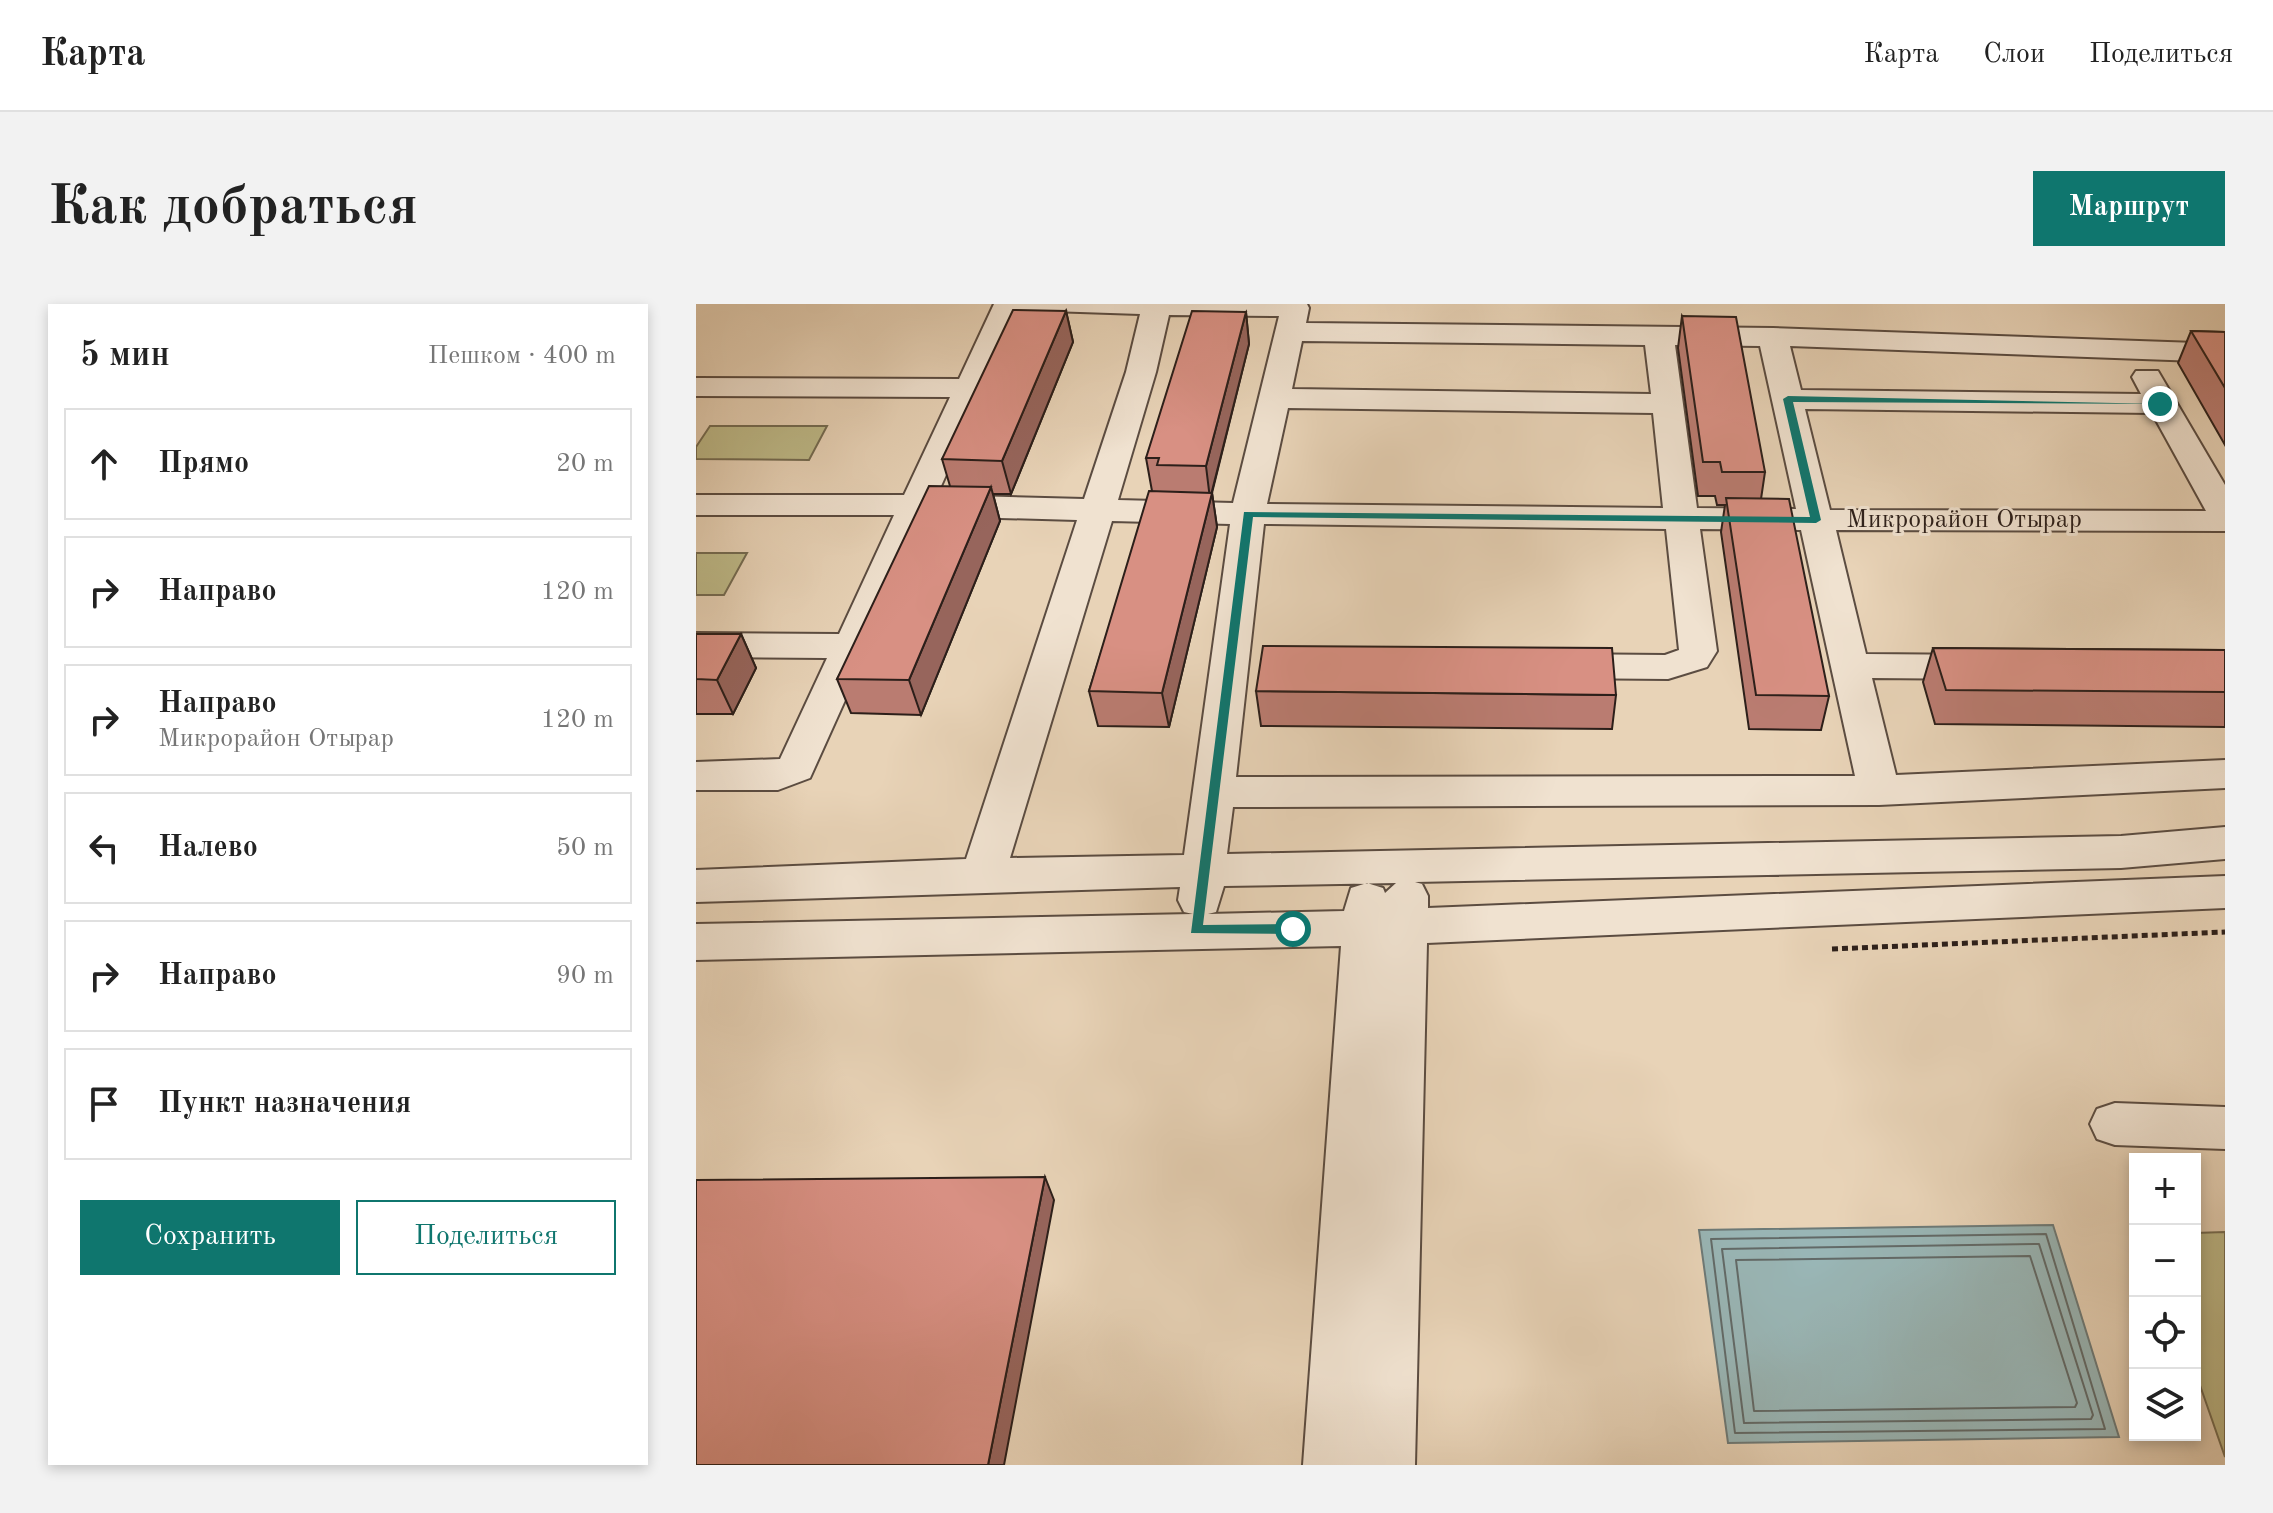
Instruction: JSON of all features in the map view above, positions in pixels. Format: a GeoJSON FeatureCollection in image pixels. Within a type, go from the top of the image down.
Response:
{"type":"FeatureCollection","features":[{"type":"Feature","properties":{"kind":"street"},"geometry":{"type":"LineString","coordinates":[[696,776],[778,776],[796,768],[1008,304]]}},
{"type":"Feature","properties":{"kind":"street"},"geometry":{"type":"LineString","coordinates":[[1029,304],[1295,308],[1248,514],[1246,665],[1215,792],[1196,930]]}},
{"type":"Feature","properties":{"kind":"street"},"geometry":{"type":"LineString","coordinates":[[983,875],[1141,372],[1157,305]]}},
{"type":"Feature","properties":{"kind":"street"},"geometry":{"type":"LineString","coordinates":[[1290,332],[1773,337],[2225,353]]}},
{"type":"Feature","properties":{"kind":"street"},"geometry":{"type":"LineString","coordinates":[[1517,666],[1668,667],[1694,658],[1698,651],[1659,336]]}},
{"type":"Feature","properties":{"kind":"street"},"geometry":{"type":"LineString","coordinates":[[1773,337],[1879,790]]}},
{"type":"Feature","properties":{"kind":"street"},"geometry":{"type":"LineString","coordinates":[[2134,350],[2160,404],[2225,514]]}},
{"type":"Feature","properties":{"kind":"street"},"geometry":{"type":"LineString","coordinates":[[696,387],[969,388]]}},
{"type":"Feature","properties":{"kind":"street"},"geometry":{"type":"LineString","coordinates":[[1275,398],[1667,404]]}},
{"type":"Feature","properties":{"kind":"street"},"geometry":{"type":"LineString","coordinates":[[1788,399],[2160,404]]}},
{"type":"Feature","properties":{"kind":"street","name":"Микрорайон Отырар"},"geometry":{"type":"LineString","coordinates":[[696,505],[1099,507],[1248,514],[1816,520],[2225,521]]}},
{"type":"Feature","properties":{"kind":"street"},"geometry":{"type":"LineString","coordinates":[[696,645],[851,646]]}},
{"type":"Feature","properties":{"kind":"street"},"geometry":{"type":"LineString","coordinates":[[1850,666],[2022,668]]}},
{"type":"Feature","properties":{"kind":"street"},"geometry":{"type":"LineString","coordinates":[[1215,792],[1879,790],[2225,774]]}},
{"type":"Feature","properties":{"kind":"street"},"geometry":{"type":"LineString","coordinates":[[696,886],[983,875],[1204,873],[2121,852],[2225,843]]}},
{"type":"Feature","properties":{"kind":"street"},"geometry":{"type":"LineString","coordinates":[[1385,1465],[1387,868]]}},
{"type":"Feature","properties":{"kind":"street"},"geometry":{"type":"LineString","coordinates":[[696,942],[1386,926],[2225,892]]}},
{"type":"Feature","properties":{"kind":"street"},"geometry":{"type":"LineString","coordinates":[[1333,1465],[1386,926]]}},
{"type":"Feature","properties":{"kind":"street"},"geometry":{"type":"LineString","coordinates":[[2115,1124],[2225,1128]]}},
{"type":"Feature","properties":{"kind":"shaded area"},"geometry":{"type":"Polygon","coordinates":[[[710,426],[827,426],[809,460],[696,459],[696,447],[710,426]]]}},
{"type":"Feature","properties":{"kind":"shaded area"},"geometry":{"type":"Polygon","coordinates":[[[696,553],[747,553],[724,595],[696,595],[696,553]]]}},
{"type":"Feature","properties":{"kind":"shaded area"},"geometry":{"type":"Polygon","coordinates":[[[2225,1232],[2225,1457],[2201,1388],[2201,1233],[2225,1232]]]}},
{"type":"Feature","properties":{"kind":"water"},"geometry":{"type":"Polygon","coordinates":[[[2053,1225],[2119,1437],[1728,1443],[1699,1230],[2053,1225]]]}},
{"type":"Feature","properties":{"kind":"building"},"geometry":{"type":"Polygon","coordinates":[[[1013,310],[1066,311],[1002,461],[942,459],[1013,310]]]}},
{"type":"Feature","properties":{"kind":"building"},"geometry":{"type":"Polygon","coordinates":[[[1192,311],[1246,312],[1206,466],[1157,465],[1159,458],[1146,458],[1192,311]]]}},
{"type":"Feature","properties":{"kind":"building"},"geometry":{"type":"Polygon","coordinates":[[[1682,316],[1736,317],[1765,472],[1722,472],[1720,462],[1703,462],[1682,316]]]}},
{"type":"Feature","properties":{"kind":"building"},"geometry":{"type":"Polygon","coordinates":[[[2191,331],[2225,332],[2225,388],[2191,331]]]}},
{"type":"Feature","properties":{"kind":"building"},"geometry":{"type":"Polygon","coordinates":[[[929,486],[991,487],[909,680],[837,679],[929,486]]]}},
{"type":"Feature","properties":{"kind":"building"},"geometry":{"type":"Polygon","coordinates":[[[1149,491],[1212,493],[1162,693],[1089,691],[1149,491]]]}},
{"type":"Feature","properties":{"kind":"building"},"geometry":{"type":"Polygon","coordinates":[[[1726,498],[1789,499],[1829,696],[1756,695],[1726,498]]]}},
{"type":"Feature","properties":{"kind":"building"},"geometry":{"type":"Polygon","coordinates":[[[696,634],[741,634],[717,680],[696,679],[696,634]]]}},
{"type":"Feature","properties":{"kind":"building"},"geometry":{"type":"Polygon","coordinates":[[[1263,646],[1612,648],[1616,695],[1256,691],[1263,646]]]}},
{"type":"Feature","properties":{"kind":"building"},"geometry":{"type":"Polygon","coordinates":[[[1933,648],[2225,650],[2225,692],[1946,690],[1933,648]]]}},
{"type":"Feature","properties":{"kind":"building"},"geometry":{"type":"Polygon","coordinates":[[[1045,1177],[988,1465],[696,1465],[696,1180],[1045,1177]]]}},
{"type":"Feature","properties":{"kind":"route"},"geometry":{"type":"LineString","coordinates":[[1293,929],[1196,930],[1248,514],[1816,520],[1788,399],[2160,404]]}}]}
